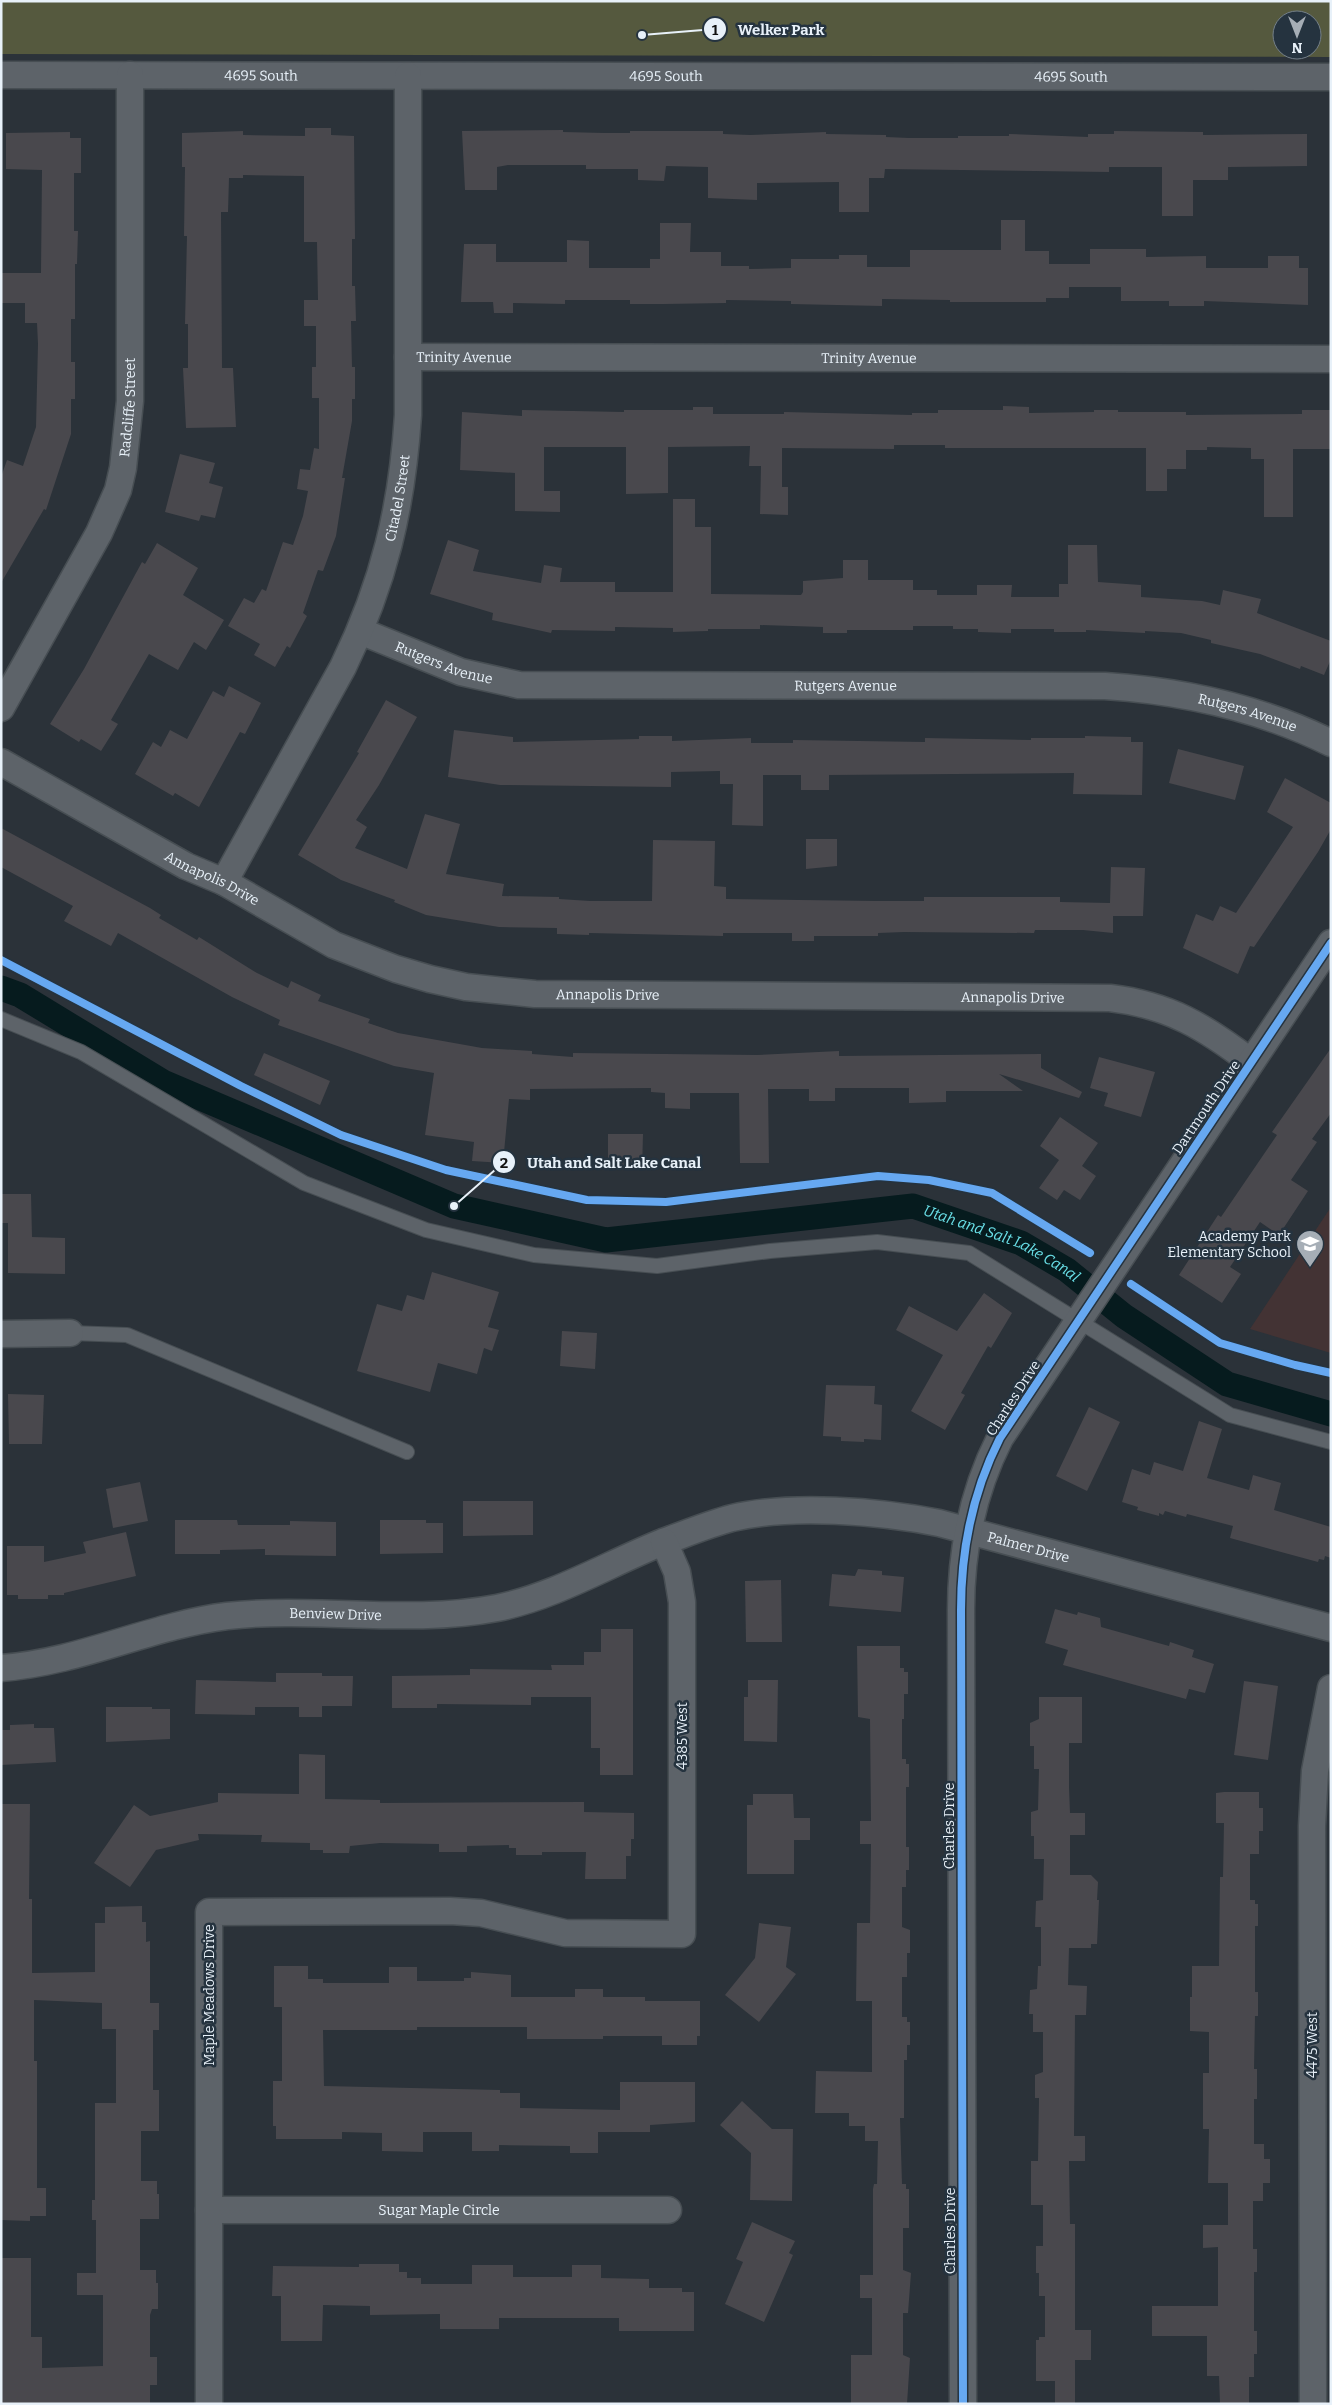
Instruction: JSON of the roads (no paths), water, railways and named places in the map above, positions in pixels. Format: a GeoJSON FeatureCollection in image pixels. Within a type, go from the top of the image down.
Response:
{"type":"FeatureCollection","features":[{"type":"Feature","properties":{"kind":"street","name":"4695 South"},"geometry":{"type":"LineString","coordinates":[[1,75],[1331,77]]}},
{"type":"Feature","properties":{"kind":"street","name":"Radcliffe Street"},"geometry":{"type":"LineString","coordinates":[[1,708],[99,533],[118,490],[130,401],[130,75]]}},
{"type":"Feature","properties":{"kind":"street","name":"Citadel Street"},"geometry":{"type":"LineString","coordinates":[[224,882],[338,676],[360,631],[388,555],[399,501],[406,452],[408,76]]}},
{"type":"Feature","properties":{"kind":"street","name":"Trinity Avenue"},"geometry":{"type":"LineString","coordinates":[[408,357],[1331,359]]}},
{"type":"Feature","properties":{"kind":"street","name":"Rutgers Avenue"},"geometry":{"type":"LineString","coordinates":[[360,631],[461,672],[519,685],[1105,686],[1141,688],[1177,693],[1247,709],[1284,722],[1331,743]]}},
{"type":"Feature","properties":{"kind":"street","name":"Annapolis Drive"},"geometry":{"type":"LineString","coordinates":[[1,762],[186,866],[224,882],[334,945],[396,969],[466,987],[535,994],[1110,998],[1154,1006],[1175,1013],[1197,1024],[1252,1062]]}},
{"type":"Feature","properties":{"kind":"street","name":"Dartmouth Drive"},"geometry":{"type":"LineString","coordinates":[[1101,1285],[1331,943]]}},
{"type":"Feature","properties":{"kind":"street","name":"Charles Drive"},"geometry":{"type":"LineString","coordinates":[[963,2404],[961,1602],[963,1562],[969,1529],[990,1460],[1000,1438],[1082,1317],[1101,1285]]}},
{"type":"Feature","properties":{"kind":"street"},"geometry":{"type":"LineString","coordinates":[[1,1334],[70,1333]]}},
{"type":"Feature","properties":{"kind":"street","name":"Palmer Drive"},"geometry":{"type":"LineString","coordinates":[[664,1542],[732,1518],[774,1512],[825,1511],[927,1520],[969,1529],[1331,1628]]}},
{"type":"Feature","properties":{"kind":"street","name":"Benview Drive"},"geometry":{"type":"LineString","coordinates":[[1,1668],[57,1661],[162,1629],[227,1616],[265,1614],[438,1615],[498,1608],[557,1590],[664,1542]]}},
{"type":"Feature","properties":{"kind":"street","name":"4385 West"},"geometry":{"type":"LineString","coordinates":[[664,1542],[677,1572],[682,1602],[682,1934]]}},
{"type":"Feature","properties":{"kind":"street","name":"4475 West"},"geometry":{"type":"LineString","coordinates":[[1313,2404],[1312,1826],[1315,1771],[1331,1688]]}},
{"type":"Feature","properties":{"kind":"street","name":"Maple Meadows Drive"},"geometry":{"type":"LineString","coordinates":[[209,2404],[209,1912],[450,1911],[481,1913],[565,1933],[682,1934]]}},
{"type":"Feature","properties":{"kind":"street","name":"Sugar Maple Circle"},"geometry":{"type":"LineString","coordinates":[[209,2210],[668,2210]]}},
{"type":"Feature","properties":{"kind":"lane"},"geometry":{"type":"LineString","coordinates":[[1,1019],[82,1052],[304,1183],[426,1230],[534,1255],[657,1266],[770,1251],[877,1242],[969,1253],[1082,1317],[1230,1415],[1331,1442]]}},
{"type":"Feature","properties":{"kind":"lane"},"geometry":{"type":"LineString","coordinates":[[70,1333],[127,1335],[407,1452]]}},
{"type":"Feature","properties":{"kind":"waterway","name":"Utah and Salt Lake Canal"},"geometry":{"type":"LineString","coordinates":[[1,988],[20,995],[163,1082],[454,1206],[606,1240],[913,1206],[1021,1243],[1067,1270],[1124,1316],[1227,1384],[1331,1414]]}},
{"type":"Feature","properties":{"kind":"place","name":"Welker Park"},"geometry":{"type":"Point","coordinates":[642,35]}},
{"type":"Feature","properties":{"kind":"place","name":"Utah and Salt Lake Canal"},"geometry":{"type":"Point","coordinates":[454,1206]}},
{"type":"Feature","properties":{"kind":"place","name":"Academy Park Elementary School"},"geometry":{"type":"Point","coordinates":[1310,1268]}}]}
